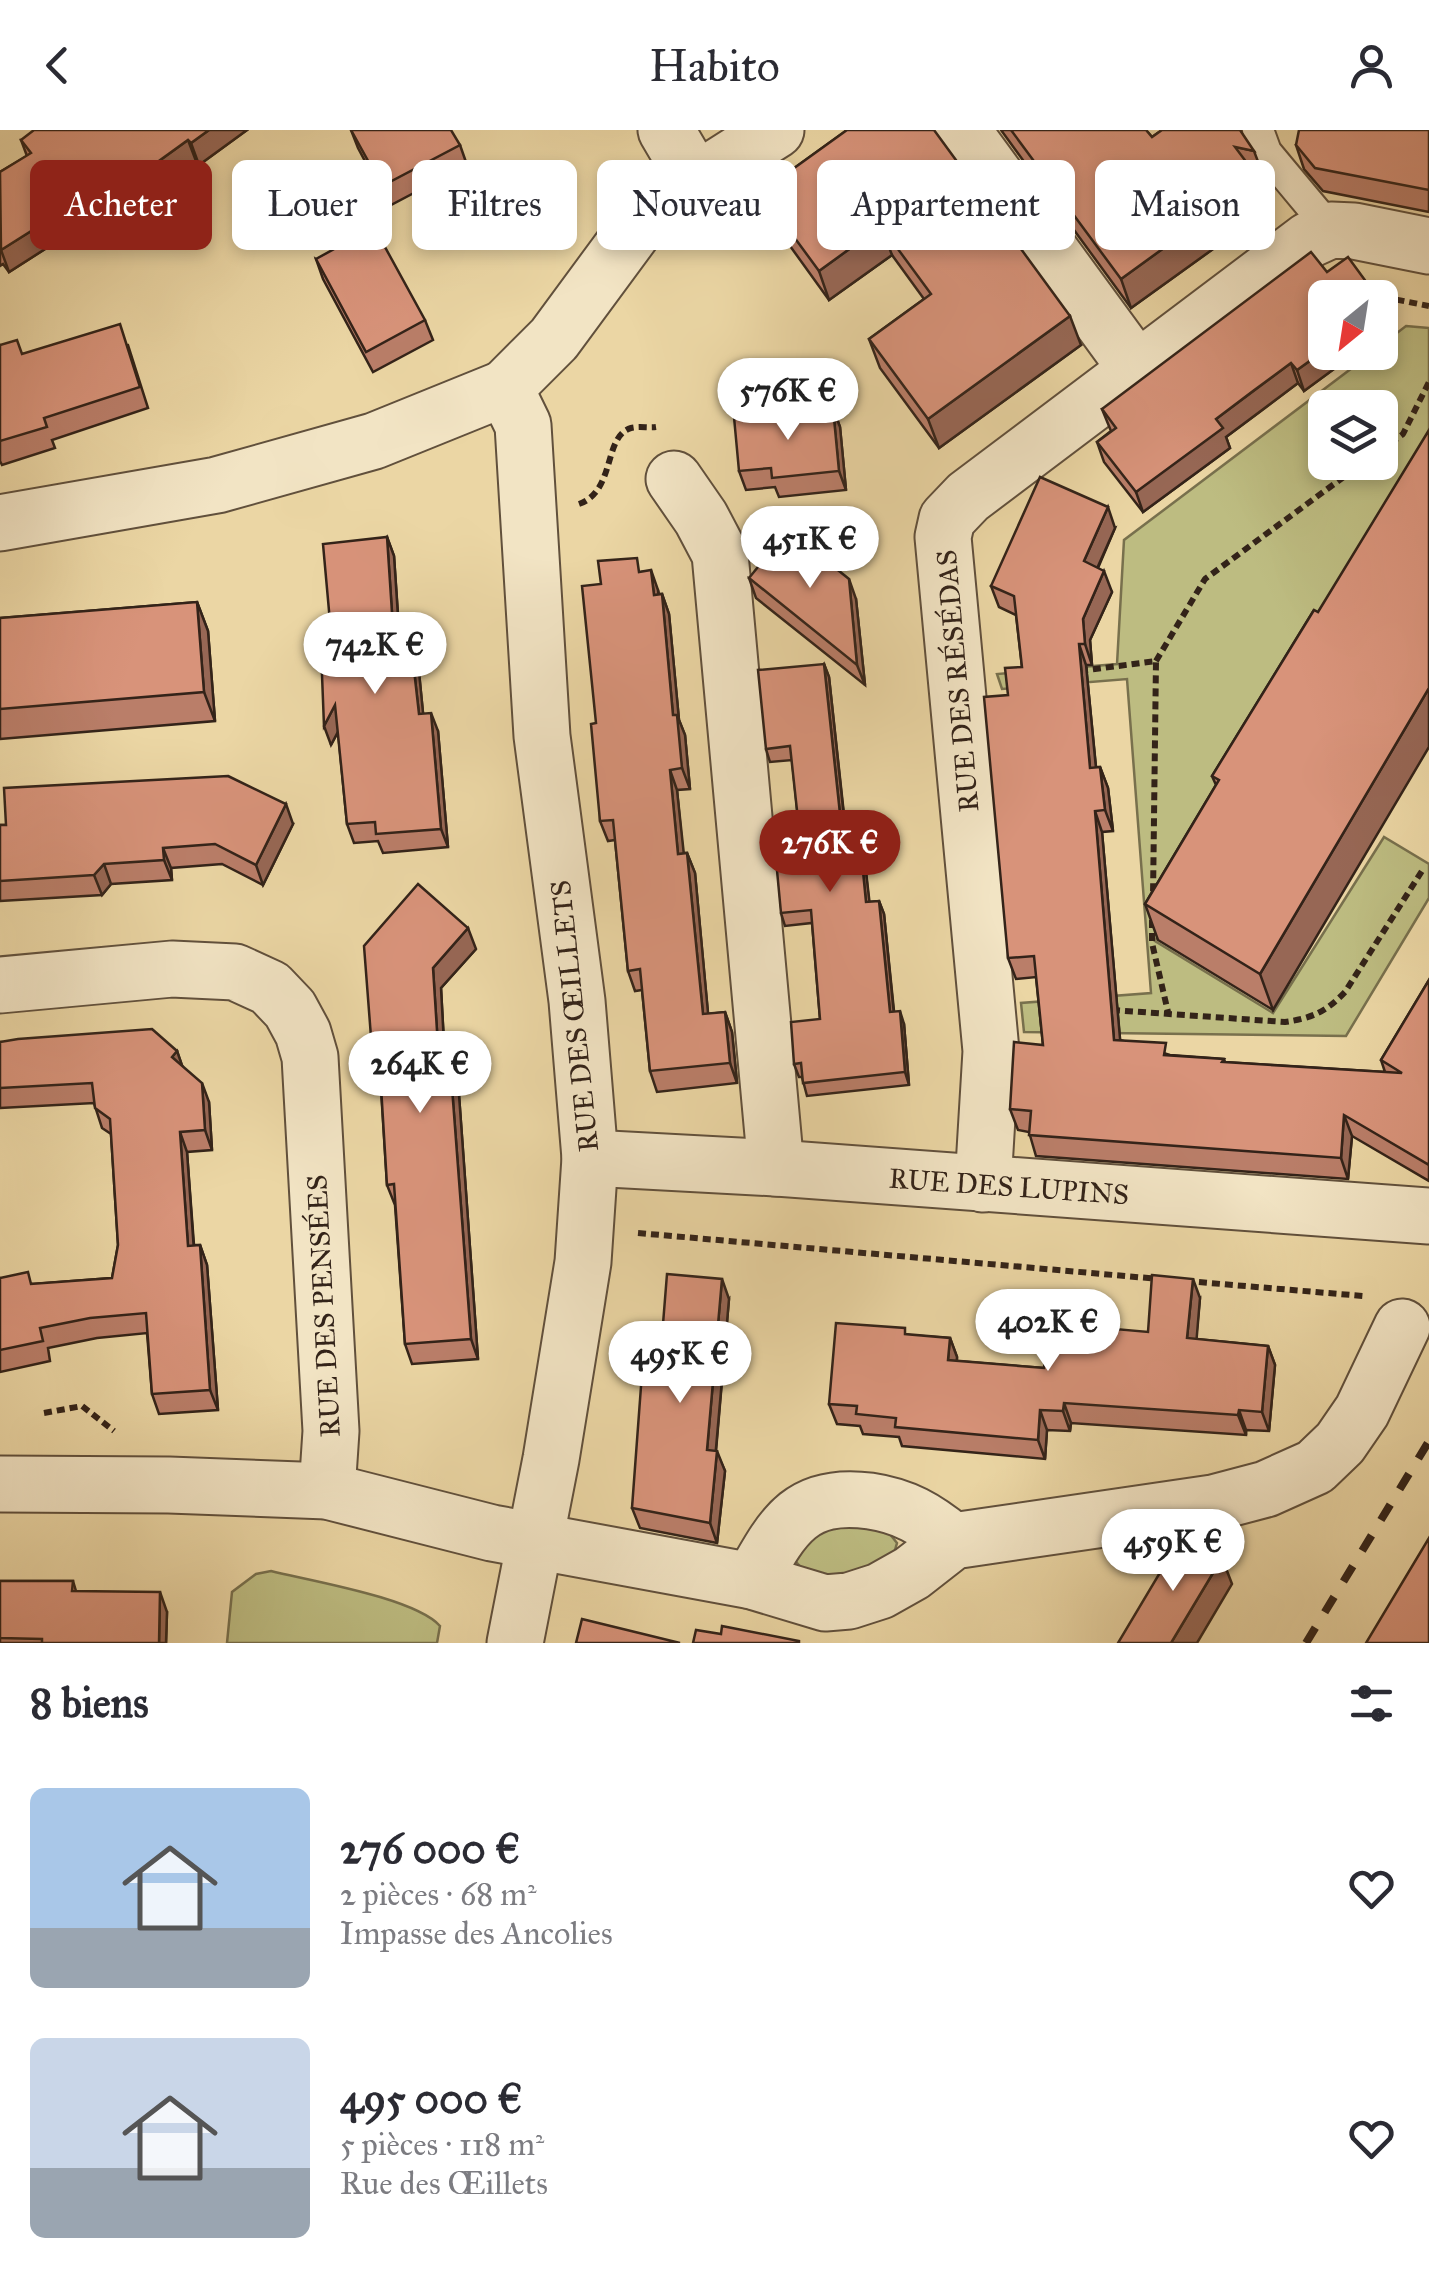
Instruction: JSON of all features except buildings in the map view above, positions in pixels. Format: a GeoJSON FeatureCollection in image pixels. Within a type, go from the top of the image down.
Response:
{"type":"FeatureCollection","features":[{"type":"Feature","properties":{"kind":"street"},"geometry":{"type":"LineString","coordinates":[[666,130],[684,160]]}},
{"type":"Feature","properties":{"kind":"street"},"geometry":{"type":"LineString","coordinates":[[729,160],[776,130]]}},
{"type":"Feature","properties":{"kind":"street"},"geometry":{"type":"LineString","coordinates":[[962,130],[1136,368]]}},
{"type":"Feature","properties":{"kind":"street"},"geometry":{"type":"LineString","coordinates":[[1331,230],[1354,230],[1429,246]]}},
{"type":"Feature","properties":{"kind":"street","name":"RUE DES RÉSÉDAS"},"geometry":{"type":"LineString","coordinates":[[983,1184],[992,1051],[943,538],[947,519],[957,506],[1136,368],[1310,240],[1331,230]]}},
{"type":"Feature","properties":{"kind":"street"},"geometry":{"type":"LineString","coordinates":[[0,523],[217,486],[374,441],[505,388],[554,339],[620,250]]}},
{"type":"Feature","properties":{"kind":"street","name":"RUE DES ŒILLETS"},"geometry":{"type":"LineString","coordinates":[[505,388],[523,424],[542,736],[577,1001],[590,1158],[583,1262],[515,1643]]}},
{"type":"Feature","properties":{"kind":"street"},"geometry":{"type":"LineString","coordinates":[[674,479],[720,554],[776,1168]]}},
{"type":"Feature","properties":{"kind":"street","name":"RUE DES PENSÉES"},"geometry":{"type":"LineString","coordinates":[[0,985],[172,969],[216,970],[235,972],[270,988],[290,1009],[310,1057],[331,1430],[328,1492]]}},
{"type":"Feature","properties":{"kind":"street","name":"RUE DES LUPINS"},"geometry":{"type":"LineString","coordinates":[[590,1158],[1429,1216]]}},
{"type":"Feature","properties":{"kind":"street"},"geometry":{"type":"LineString","coordinates":[[0,1484],[169,1485],[328,1492],[462,1526],[752,1581],[825,1603],[850,1601],[912,1574],[953,1541],[1214,1503],[1266,1489],[1315,1466],[1340,1443],[1362,1411],[1386,1312]]}},
{"type":"Feature","properties":{"kind":"street"},"geometry":{"type":"LineString","coordinates":[[752,1581],[776,1540],[806,1509],[824,1500],[846,1498],[896,1505],[927,1520],[953,1541]]}},
{"type":"Feature","properties":{"kind":"lane"},"geometry":{"type":"LineString","coordinates":[[1258,130],[1266,152],[1331,230]]}},
{"type":"Feature","properties":{"kind":"path"},"geometry":{"type":"LineString","coordinates":[[1398,438],[1429,382]]}},
{"type":"Feature","properties":{"kind":"path"},"geometry":{"type":"LineString","coordinates":[[1168,1012],[1152,944],[1156,661],[1204,579],[1339,480]]}},
{"type":"Feature","properties":{"kind":"path"},"geometry":{"type":"LineString","coordinates":[[1066,672],[1156,661]]}},
{"type":"Feature","properties":{"kind":"path"},"geometry":{"type":"LineString","coordinates":[[1095,1011],[1168,1012],[1285,1022],[1313,1018],[1330,1009],[1345,992],[1422,871]]}},
{"type":"Feature","properties":{"kind":"path"},"geometry":{"type":"LineString","coordinates":[[650,1234],[1164,1280]]}},
{"type":"Feature","properties":{"kind":"path"},"geometry":{"type":"LineString","coordinates":[[1182,1281],[1386,1312]]}},
{"type":"Feature","properties":{"kind":"shaded area"},"geometry":{"type":"Polygon","coordinates":[[[1406,326],[1429,328],[1429,458],[1155,941],[1273,1013],[1384,837],[1429,864],[1429,898],[1346,1036],[1024,1032],[1021,1003],[1151,993],[1127,679],[1002,689],[997,674],[1117,664],[1124,540],[1308,401],[1308,480],[1398,480],[1398,390],[1323,390],[1349,370],[1398,370],[1398,332],[1406,326]]]}},
{"type":"Feature","properties":{"kind":"shaded area"},"geometry":{"type":"Polygon","coordinates":[[[818,1521],[885,1528],[897,1543],[893,1557],[849,1573],[809,1577],[792,1557],[818,1521]]]}},
{"type":"Feature","properties":{"kind":"shaded area"},"geometry":{"type":"Polygon","coordinates":[[[271,1571],[409,1607],[440,1626],[437,1643],[227,1643],[232,1592],[256,1574],[271,1571]]]}},
{"type":"Feature","properties":{"kind":"railway"},"geometry":{"type":"LineString","coordinates":[[1306,1643],[1429,1441]]}}]}
